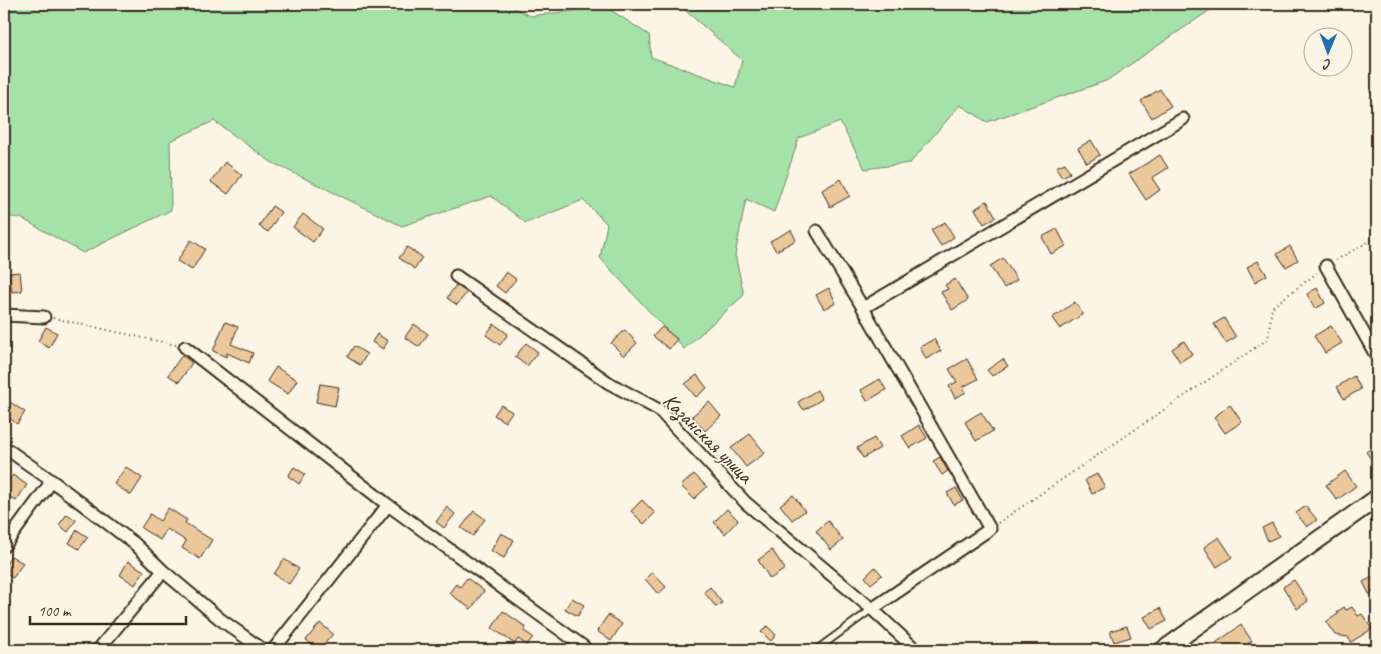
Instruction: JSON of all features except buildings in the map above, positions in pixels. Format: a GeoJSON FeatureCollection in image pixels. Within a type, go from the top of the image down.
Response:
{"type":"FeatureCollection","features":[{"type":"Feature","properties":{"kind":"street"},"geometry":{"type":"LineString","coordinates":[[863,308],[1183,119]]}},
{"type":"Feature","properties":{"kind":"street"},"geometry":{"type":"LineString","coordinates":[[817,231],[990,528],[872,609]]}},
{"type":"Feature","properties":{"kind":"street"},"geometry":{"type":"LineString","coordinates":[[1326,266],[1377,357]]}},
{"type":"Feature","properties":{"kind":"street","name":"Казанская улица"},"geometry":{"type":"LineString","coordinates":[[456,276],[610,383],[659,410],[746,503],[872,609],[916,650]]}},
{"type":"Feature","properties":{"kind":"street"},"geometry":{"type":"LineString","coordinates":[[4,315],[44,317]]}},
{"type":"Feature","properties":{"kind":"street"},"geometry":{"type":"LineString","coordinates":[[185,347],[388,504],[584,647]]}},
{"type":"Feature","properties":{"kind":"street"},"geometry":{"type":"LineString","coordinates":[[4,447],[135,544],[163,571],[220,619],[263,650]]}},
{"type":"Feature","properties":{"kind":"street"},"geometry":{"type":"LineString","coordinates":[[4,546],[52,481]]}},
{"type":"Feature","properties":{"kind":"street"},"geometry":{"type":"LineString","coordinates":[[1163,650],[1377,498]]}},
{"type":"Feature","properties":{"kind":"street"},"geometry":{"type":"LineString","coordinates":[[273,650],[388,504]]}},
{"type":"Feature","properties":{"kind":"street"},"geometry":{"type":"LineString","coordinates":[[98,650],[163,571]]}},
{"type":"Feature","properties":{"kind":"lane"},"geometry":{"type":"LineString","coordinates":[[816,650],[872,609]]}},
{"type":"Feature","properties":{"kind":"path"},"geometry":{"type":"LineString","coordinates":[[990,528],[1268,339],[1272,308],[1326,266],[1377,237]]}},
{"type":"Feature","properties":{"kind":"path"},"geometry":{"type":"LineString","coordinates":[[44,317],[185,347]]}},
{"type":"Feature","properties":{"kind":"green space"},"geometry":{"type":"Polygon","coordinates":[[[4,4],[507,4],[530,16],[606,7],[649,35],[651,57],[735,87],[742,60],[678,4],[1219,4],[1106,81],[987,122],[960,105],[910,163],[865,169],[840,122],[799,138],[774,212],[746,199],[735,255],[744,295],[684,349],[600,258],[607,224],[583,200],[526,223],[491,196],[402,226],[271,162],[214,121],[170,141],[171,210],[83,253],[21,218],[4,216],[4,4]]]}}]}
